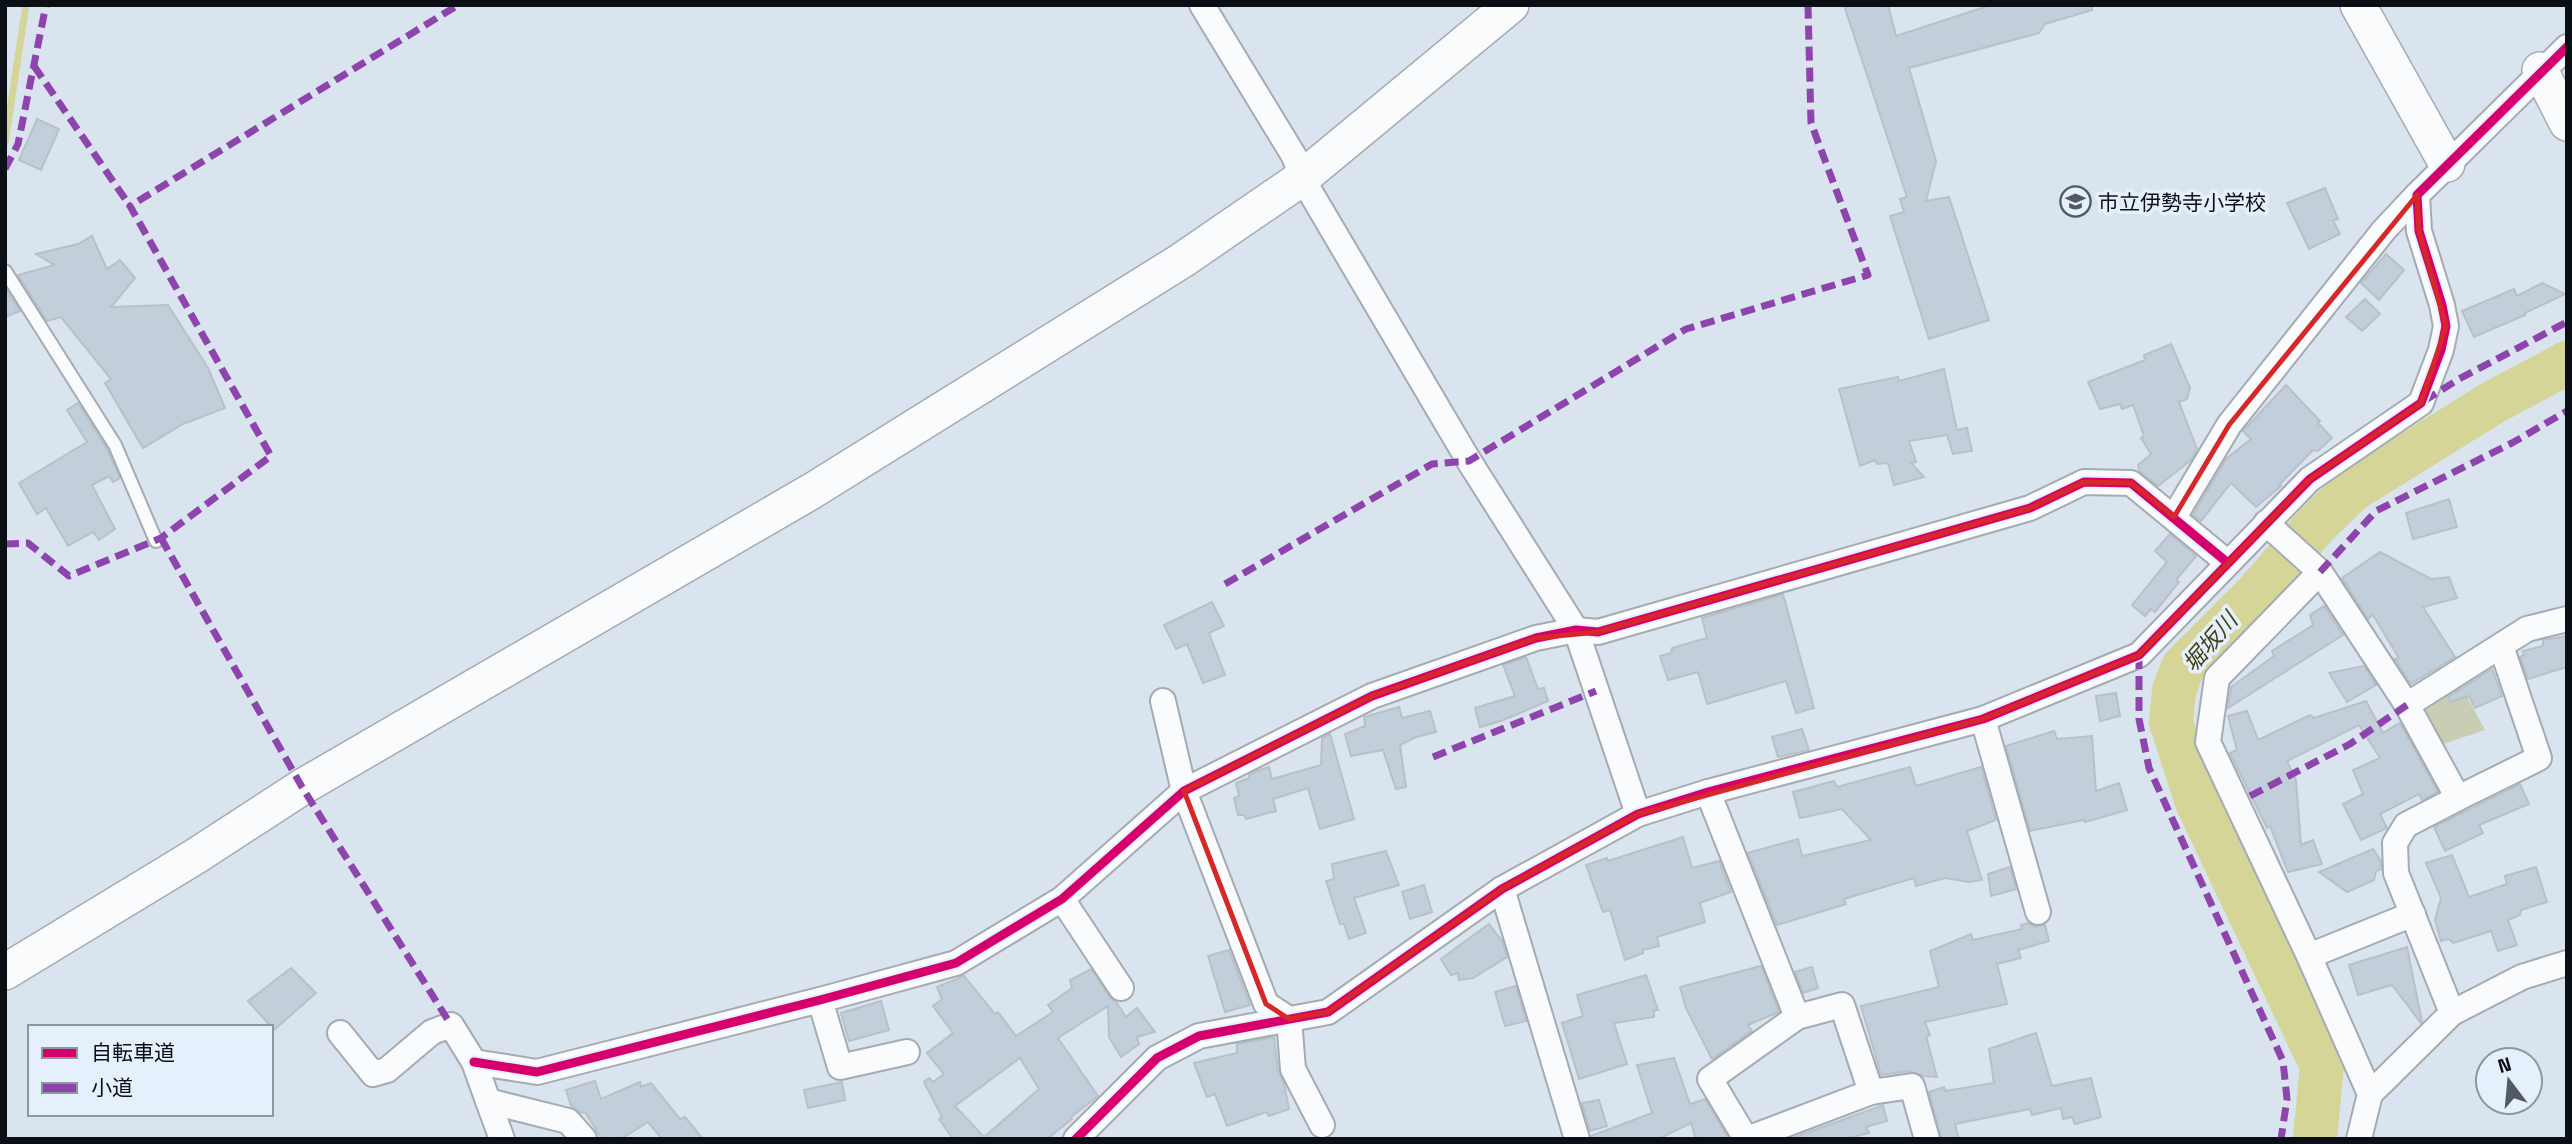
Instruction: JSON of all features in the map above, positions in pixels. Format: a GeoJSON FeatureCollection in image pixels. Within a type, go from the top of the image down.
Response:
{"type":"FeatureCollection","features":[{"type":"Feature","properties":{"kind":"street"},"geometry":{"type":"LineString","coordinates":[[1202,5],[1294,156],[1302,178],[1469,461],[1576,630],[1638,814]]}},
{"type":"Feature","properties":{"kind":"street"},"geometry":{"type":"LineString","coordinates":[[5,972],[196,856],[302,787],[812,491],[1181,261],[1302,178],[1511,5]]}},
{"type":"Feature","properties":{"kind":"street"},"geometry":{"type":"LineString","coordinates":[[2358,5],[2447,164]]}},
{"type":"Feature","properties":{"kind":"street"},"geometry":{"type":"LineString","coordinates":[[2174,517],[2229,425],[2384,230],[2540,70],[2567,47]]}},
{"type":"Feature","properties":{"kind":"street"},"geometry":{"type":"LineString","coordinates":[[2540,70],[2567,123]]}},
{"type":"Feature","properties":{"kind":"street"},"geometry":{"type":"LineString","coordinates":[[1076,1139],[1157,1058],[1199,1036],[1328,1012],[1502,889],[1638,814],[1709,792],[1983,719],[2139,655],[2228,563],[2270,527],[2310,479],[2421,403],[2432,378],[2446,326],[2442,304],[2419,231],[2417,195]]}},
{"type":"Feature","properties":{"kind":"street"},"geometry":{"type":"LineString","coordinates":[[474,1062],[537,1072],[956,963],[1062,899],[1184,791],[1372,696],[1536,639],[1576,630],[1598,632],[2030,508],[2084,482],[2131,483],[2228,563]]}},
{"type":"Feature","properties":{"kind":"street"},"geometry":{"type":"LineString","coordinates":[[2270,527],[2316,570],[2407,705],[2458,798]]}},
{"type":"Feature","properties":{"kind":"street"},"geometry":{"type":"LineString","coordinates":[[2316,570],[2217,678],[2208,742],[2309,956],[2370,1094]]}},
{"type":"Feature","properties":{"kind":"street"},"geometry":{"type":"LineString","coordinates":[[2407,705],[2527,629],[2567,619]]}},
{"type":"Feature","properties":{"kind":"street"},"geometry":{"type":"LineString","coordinates":[[2452,1013],[2396,873],[2395,843],[2406,825],[2539,758],[2501,646]]}},
{"type":"Feature","properties":{"kind":"street"},"geometry":{"type":"LineString","coordinates":[[1163,701],[1184,791],[1266,1004],[1289,1019]]}},
{"type":"Feature","properties":{"kind":"street"},"geometry":{"type":"LineString","coordinates":[[1983,719],[2038,912]]}},
{"type":"Feature","properties":{"kind":"street"},"geometry":{"type":"LineString","coordinates":[[1709,792],[1797,1017]]}},
{"type":"Feature","properties":{"kind":"street"},"geometry":{"type":"LineString","coordinates":[[1502,889],[1577,1139]]}},
{"type":"Feature","properties":{"kind":"street"},"geometry":{"type":"LineString","coordinates":[[1062,899],[1121,988]]}},
{"type":"Feature","properties":{"kind":"street"},"geometry":{"type":"LineString","coordinates":[[2309,956],[2413,914]]}},
{"type":"Feature","properties":{"kind":"street"},"geometry":{"type":"LineString","coordinates":[[2359,1139],[2370,1094],[2452,1013],[2522,977],[2567,963]]}},
{"type":"Feature","properties":{"kind":"street"},"geometry":{"type":"LineString","coordinates":[[820,1000],[840,1067],[907,1052]]}},
{"type":"Feature","properties":{"kind":"street"},"geometry":{"type":"LineString","coordinates":[[1871,1092],[1842,1005],[1797,1017],[1710,1079],[1746,1139],[1871,1092],[1912,1086],[1927,1139]]}},
{"type":"Feature","properties":{"kind":"street"},"geometry":{"type":"LineString","coordinates":[[1289,1019],[1293,1069],[1322,1125]]}},
{"type":"Feature","properties":{"kind":"street"},"geometry":{"type":"LineString","coordinates":[[340,1033],[373,1074],[387,1070],[432,1032],[451,1025],[474,1062],[502,1139]]}},
{"type":"Feature","properties":{"kind":"street"},"geometry":{"type":"LineString","coordinates":[[488,1101],[568,1121],[584,1139]]}},
{"type":"Feature","properties":{"kind":"lane"},"geometry":{"type":"LineString","coordinates":[[5,271],[115,445],[156,541]]}},
{"type":"Feature","properties":{"kind":"highlighted area"},"geometry":{"type":"Polygon","coordinates":[[[2417,195],[2419,231],[2446,326],[2421,403],[2310,479],[2139,655],[1983,719],[1638,814],[1502,889],[1328,1012],[1289,1019],[1266,1004],[1184,791],[1372,696],[1536,638],[1598,632],[2030,508],[2084,482],[2131,483],[2174,517],[2229,425],[2417,195]]]}},
{"type":"Feature","properties":{"kind":"green space"},"geometry":{"type":"Polygon","coordinates":[[[2455,675],[2485,730],[2431,748],[2407,705],[2455,675]]]}},
{"type":"Feature","properties":{"kind":"building"},"geometry":{"type":"Polygon","coordinates":[[[1844,5],[1888,5],[1896,36],[1991,5],[2092,5],[2092,10],[2045,24],[2039,33],[1909,68],[1936,161],[1926,201],[1949,197],[1989,320],[1929,339],[1890,216],[1904,212],[1900,199],[1907,197],[1844,5]]]}},
{"type":"Feature","properties":{"kind":"building"},"geometry":{"type":"Polygon","coordinates":[[[37,119],[59,129],[41,170],[19,160],[37,119]]]}},
{"type":"Feature","properties":{"kind":"building"},"geometry":{"type":"Polygon","coordinates":[[[2325,188],[2338,219],[2333,220],[2340,234],[2309,249],[2287,203],[2325,188]]]}},
{"type":"Feature","properties":{"kind":"building"},"geometry":{"type":"Polygon","coordinates":[[[92,236],[107,269],[120,260],[135,278],[111,307],[168,305],[208,368],[225,408],[183,424],[143,448],[105,383],[111,379],[61,317],[47,321],[18,275],[54,265],[36,254],[78,244],[92,236]]]}},
{"type":"Feature","properties":{"kind":"building"},"geometry":{"type":"Polygon","coordinates":[[[2386,254],[2404,270],[2379,300],[2361,283],[2386,254]]]}},
{"type":"Feature","properties":{"kind":"building"},"geometry":{"type":"Polygon","coordinates":[[[2542,283],[2565,294],[2474,337],[2462,311],[2514,289],[2517,296],[2542,283]]]}},
{"type":"Feature","properties":{"kind":"building"},"geometry":{"type":"Polygon","coordinates":[[[5,288],[20,311],[5,317],[5,288]]]}},
{"type":"Feature","properties":{"kind":"building"},"geometry":{"type":"Polygon","coordinates":[[[2365,299],[2380,314],[2362,331],[2346,317],[2365,299]]]}},
{"type":"Feature","properties":{"kind":"building"},"geometry":{"type":"Polygon","coordinates":[[[2171,344],[2190,388],[2187,399],[2179,402],[2197,449],[2191,460],[2158,486],[2139,471],[2138,465],[2151,454],[2141,438],[2144,436],[2133,405],[2122,409],[2120,404],[2100,409],[2088,382],[2145,360],[2144,355],[2171,344]]]}},
{"type":"Feature","properties":{"kind":"building"},"geometry":{"type":"Polygon","coordinates":[[[1944,369],[1957,430],[1967,428],[1972,451],[1953,454],[1947,435],[1909,441],[1916,462],[1911,463],[1924,477],[1894,485],[1888,463],[1877,464],[1875,460],[1860,466],[1839,389],[1898,377],[1899,381],[1944,369]]]}},
{"type":"Feature","properties":{"kind":"building"},"geometry":{"type":"Polygon","coordinates":[[[2286,385],[2332,438],[2318,451],[2313,450],[2279,485],[2281,486],[2256,507],[2231,483],[2201,521],[2193,515],[2226,459],[2251,439],[2243,431],[2286,385]]]}},
{"type":"Feature","properties":{"kind":"building"},"geometry":{"type":"Polygon","coordinates":[[[78,403],[107,449],[120,478],[113,482],[109,476],[92,485],[115,529],[99,540],[93,532],[68,546],[46,508],[37,514],[19,483],[87,442],[67,410],[78,403]]]}},
{"type":"Feature","properties":{"kind":"building"},"geometry":{"type":"Polygon","coordinates":[[[2449,499],[2457,527],[2413,539],[2406,513],[2449,499]]]}},
{"type":"Feature","properties":{"kind":"building"},"geometry":{"type":"Polygon","coordinates":[[[2170,534],[2196,556],[2155,612],[2151,609],[2145,616],[2132,605],[2167,562],[2155,551],[2170,534]]]}},
{"type":"Feature","properties":{"kind":"building"},"geometry":{"type":"Polygon","coordinates":[[[2380,552],[2431,579],[2449,577],[2457,598],[2423,607],[2455,657],[2411,684],[2373,615],[2368,619],[2342,578],[2380,552]]]}},
{"type":"Feature","properties":{"kind":"building"},"geometry":{"type":"Polygon","coordinates":[[[1783,594],[1814,708],[1796,713],[1786,681],[1707,704],[1698,672],[1668,680],[1660,656],[1671,653],[1672,648],[1707,638],[1702,618],[1783,594]]]}},
{"type":"Feature","properties":{"kind":"building"},"geometry":{"type":"Polygon","coordinates":[[[1212,602],[1224,626],[1209,633],[1225,675],[1203,683],[1187,644],[1176,649],[1164,625],[1212,602]]]}},
{"type":"Feature","properties":{"kind":"building"},"geometry":{"type":"Polygon","coordinates":[[[2324,606],[2343,635],[2228,708],[2231,687],[2274,656],[2272,651],[2313,625],[2310,615],[2324,606]]]}},
{"type":"Feature","properties":{"kind":"building"},"geometry":{"type":"Polygon","coordinates":[[[2567,636],[2567,667],[2528,679],[2520,657],[2524,655],[2523,651],[2543,646],[2543,640],[2567,636]]]}},
{"type":"Feature","properties":{"kind":"building"},"geometry":{"type":"Polygon","coordinates":[[[1526,657],[1538,689],[1544,688],[1548,701],[1480,727],[1475,708],[1515,696],[1503,665],[1526,657]]]}},
{"type":"Feature","properties":{"kind":"building"},"geometry":{"type":"Polygon","coordinates":[[[2364,666],[2376,685],[2347,702],[2329,673],[2364,666]]]}},
{"type":"Feature","properties":{"kind":"building"},"geometry":{"type":"Polygon","coordinates":[[[2492,669],[2502,696],[2475,708],[2469,696],[2450,702],[2448,697],[2492,669]]]}},
{"type":"Feature","properties":{"kind":"building"},"geometry":{"type":"Polygon","coordinates":[[[2116,693],[2120,716],[2100,721],[2096,696],[2116,693]]]}},
{"type":"Feature","properties":{"kind":"building"},"geometry":{"type":"Polygon","coordinates":[[[2366,701],[2383,733],[2400,723],[2438,792],[2422,800],[2419,794],[2380,814],[2387,828],[2361,840],[2343,804],[2363,794],[2353,770],[2380,758],[2359,725],[2287,761],[2296,780],[2301,845],[2313,840],[2322,864],[2288,872],[2270,826],[2267,828],[2230,753],[2237,750],[2228,716],[2247,711],[2258,740],[2310,715],[2314,718],[2366,701]]]}},
{"type":"Feature","properties":{"kind":"building"},"geometry":{"type":"Polygon","coordinates":[[[1399,707],[1402,718],[1430,711],[1436,732],[1400,745],[1406,787],[1396,789],[1383,750],[1351,756],[1345,734],[1365,726],[1364,717],[1399,707]]]}},
{"type":"Feature","properties":{"kind":"building"},"geometry":{"type":"Polygon","coordinates":[[[1802,729],[1809,750],[1778,757],[1772,737],[1802,729]]]}},
{"type":"Feature","properties":{"kind":"building"},"geometry":{"type":"Polygon","coordinates":[[[2054,731],[2057,739],[2092,736],[2096,791],[2119,783],[2127,810],[2085,822],[2084,820],[2030,831],[2006,746],[2054,731]]]}},
{"type":"Feature","properties":{"kind":"building"},"geometry":{"type":"Polygon","coordinates":[[[1330,734],[1354,819],[1320,829],[1308,788],[1273,799],[1276,811],[1246,819],[1244,815],[1238,815],[1234,798],[1239,796],[1236,783],[1269,767],[1272,779],[1321,765],[1322,738],[1330,734]]]}},
{"type":"Feature","properties":{"kind":"building"},"geometry":{"type":"Polygon","coordinates":[[[1910,767],[1916,786],[1981,767],[1996,820],[1967,831],[1982,880],[1969,882],[1945,878],[1916,886],[1914,878],[1844,899],[1846,904],[1777,925],[1748,853],[1798,839],[1802,856],[1871,840],[1842,809],[1800,818],[1793,792],[1834,781],[1837,787],[1910,767]]]}},
{"type":"Feature","properties":{"kind":"building"},"geometry":{"type":"Polygon","coordinates":[[[2520,784],[2529,804],[2479,825],[2483,833],[2445,851],[2434,827],[2520,784]]]}},
{"type":"Feature","properties":{"kind":"building"},"geometry":{"type":"Polygon","coordinates":[[[1683,837],[1692,868],[1719,861],[1731,892],[1700,903],[1705,922],[1657,937],[1659,946],[1643,950],[1643,953],[1625,960],[1610,910],[1603,912],[1586,865],[1607,858],[1608,861],[1683,837]]]}},
{"type":"Feature","properties":{"kind":"building"},"geometry":{"type":"Polygon","coordinates":[[[2373,849],[2381,861],[2381,869],[2376,871],[2374,880],[2347,892],[2319,872],[2373,849]]]}},
{"type":"Feature","properties":{"kind":"building"},"geometry":{"type":"Polygon","coordinates":[[[1386,851],[1399,885],[1354,898],[1366,933],[1349,939],[1344,924],[1340,924],[1326,881],[1334,879],[1332,864],[1386,851]]]}},
{"type":"Feature","properties":{"kind":"building"},"geometry":{"type":"Polygon","coordinates":[[[2452,855],[2469,897],[2507,884],[2505,876],[2536,867],[2547,902],[2521,910],[2520,915],[2508,920],[2517,945],[2498,951],[2491,931],[2453,943],[2449,939],[2441,941],[2435,920],[2441,898],[2426,863],[2452,855]]]}},
{"type":"Feature","properties":{"kind":"building"},"geometry":{"type":"Polygon","coordinates":[[[2010,867],[2016,889],[1991,896],[1988,874],[2010,867]]]}},
{"type":"Feature","properties":{"kind":"building"},"geometry":{"type":"Polygon","coordinates":[[[1424,885],[1432,912],[1410,919],[1402,892],[1424,885]]]}},
{"type":"Feature","properties":{"kind":"building"},"geometry":{"type":"Polygon","coordinates":[[[2028,923],[2035,927],[2045,925],[2049,941],[2018,950],[2021,958],[1997,964],[2007,1004],[1925,1022],[1930,1035],[1926,1036],[1937,1077],[1910,1071],[1881,1075],[1861,1006],[1939,987],[1930,951],[1971,934],[1973,940],[2022,929],[2021,925],[2028,923]]]}},
{"type":"Feature","properties":{"kind":"building"},"geometry":{"type":"Polygon","coordinates":[[[1489,924],[1502,941],[1507,957],[1473,978],[1459,980],[1458,973],[1451,975],[1441,959],[1489,924]]]}},
{"type":"Feature","properties":{"kind":"building"},"geometry":{"type":"Polygon","coordinates":[[[2407,947],[2421,1023],[2392,985],[2358,995],[2349,965],[2407,947]]]}},
{"type":"Feature","properties":{"kind":"building"},"geometry":{"type":"Polygon","coordinates":[[[1229,950],[1250,1005],[1225,1012],[1208,956],[1229,950]]]}},
{"type":"Feature","properties":{"kind":"building"},"geometry":{"type":"Polygon","coordinates":[[[1761,966],[1779,1012],[1748,1025],[1752,1031],[1712,1059],[1686,1008],[1680,987],[1761,966]]]}},
{"type":"Feature","properties":{"kind":"building"},"geometry":{"type":"Polygon","coordinates":[[[1812,967],[1818,988],[1803,993],[1795,972],[1812,967]]]}},
{"type":"Feature","properties":{"kind":"building"},"geometry":{"type":"Polygon","coordinates":[[[291,968],[316,993],[274,1030],[273,1025],[270,1025],[248,1001],[291,968]]]}},
{"type":"Feature","properties":{"kind":"building"},"geometry":{"type":"Polygon","coordinates":[[[1091,969],[1126,1017],[1137,1008],[1155,1032],[1137,1037],[1139,1044],[1121,1057],[1109,1037],[1108,1006],[1058,1038],[1098,1096],[1071,1117],[1072,1119],[1047,1139],[953,1139],[939,1119],[942,1117],[924,1082],[929,1078],[933,1082],[944,1074],[927,1053],[953,1033],[933,1006],[942,999],[937,987],[964,976],[995,1014],[998,1012],[1016,1036],[1053,1012],[1048,1005],[1072,988],[1070,980],[1091,969]],[[1020,1058],[955,1106],[984,1137],[1039,1089],[1020,1058]]]}},
{"type":"Feature","properties":{"kind":"building"},"geometry":{"type":"Polygon","coordinates":[[[1646,975],[1658,1010],[1654,1010],[1654,1017],[1614,1023],[1627,1064],[1579,1079],[1562,1023],[1583,1016],[1577,995],[1646,975]]]}},
{"type":"Feature","properties":{"kind":"building"},"geometry":{"type":"Polygon","coordinates":[[[1516,986],[1526,1021],[1505,1026],[1495,992],[1516,986]]]}},
{"type":"Feature","properties":{"kind":"building"},"geometry":{"type":"Polygon","coordinates":[[[881,1001],[889,1030],[849,1041],[841,1013],[881,1001]]]}},
{"type":"Feature","properties":{"kind":"building"},"geometry":{"type":"Polygon","coordinates":[[[2036,1033],[2052,1086],[2091,1078],[2101,1117],[2075,1124],[2072,1117],[2063,1119],[2061,1108],[2032,1115],[2030,1109],[1955,1124],[1959,1139],[1941,1139],[1929,1092],[1944,1087],[1945,1091],[1994,1083],[1989,1049],[2036,1033]]]}},
{"type":"Feature","properties":{"kind":"building"},"geometry":{"type":"Polygon","coordinates":[[[1274,1037],[1278,1071],[1284,1083],[1289,1109],[1269,1116],[1266,1112],[1227,1126],[1215,1094],[1207,1097],[1194,1063],[1237,1053],[1237,1044],[1274,1037]]]}},
{"type":"Feature","properties":{"kind":"building"},"geometry":{"type":"Polygon","coordinates":[[[1674,1058],[1690,1104],[1705,1099],[1729,1139],[1696,1139],[1691,1123],[1658,1139],[1591,1139],[1591,1136],[1652,1113],[1637,1065],[1674,1058]]]}},
{"type":"Feature","properties":{"kind":"building"},"geometry":{"type":"Polygon","coordinates":[[[595,1081],[601,1099],[640,1082],[641,1087],[651,1083],[680,1119],[685,1117],[703,1139],[662,1139],[648,1122],[621,1139],[602,1139],[585,1112],[581,1113],[571,1106],[566,1090],[595,1081]]]}},
{"type":"Feature","properties":{"kind":"building"},"geometry":{"type":"Polygon","coordinates":[[[842,1082],[845,1100],[808,1108],[804,1090],[842,1082]]]}},
{"type":"Feature","properties":{"kind":"building"},"geometry":{"type":"Polygon","coordinates":[[[1599,1100],[1607,1126],[1590,1131],[1582,1103],[1599,1100]]]}},
{"type":"Feature","properties":{"kind":"building"},"geometry":{"type":"Polygon","coordinates":[[[1883,1105],[1887,1121],[1866,1127],[1869,1133],[1844,1139],[1790,1139],[1883,1105]]]}},
{"type":"Feature","properties":{"kind":"waterway"},"geometry":{"type":"LineString","coordinates":[[5,143],[26,5]]}},
{"type":"Feature","properties":{"kind":"waterway","name":"堀坂川"},"geometry":{"type":"LineString","coordinates":[[2315,1139],[2322,1066],[2197,802],[2171,722],[2174,690],[2183,667],[2256,594],[2315,526],[2352,490],[2492,403],[2567,363]]}},
{"type":"Feature","properties":{"kind":"marked path"},"geometry":{"type":"LineString","coordinates":[[5,169],[18,144],[46,5]]}},
{"type":"Feature","properties":{"kind":"marked path"},"geometry":{"type":"LineString","coordinates":[[5,544],[28,543],[69,576],[161,538],[271,456],[130,206],[458,5]]}},
{"type":"Feature","properties":{"kind":"marked path"},"geometry":{"type":"LineString","coordinates":[[1225,584],[1432,464],[1469,461],[1686,329],[1868,275],[1811,123],[1808,5]]}},
{"type":"Feature","properties":{"kind":"marked path"},"geometry":{"type":"LineString","coordinates":[[34,66],[130,206]]}},
{"type":"Feature","properties":{"kind":"marked path"},"geometry":{"type":"LineString","coordinates":[[2424,401],[2459,379],[2567,322]]}},
{"type":"Feature","properties":{"kind":"marked path"},"geometry":{"type":"LineString","coordinates":[[2320,572],[2376,511],[2512,443],[2567,411]]}},
{"type":"Feature","properties":{"kind":"marked path"},"geometry":{"type":"LineString","coordinates":[[161,538],[302,787],[451,1025]]}},
{"type":"Feature","properties":{"kind":"marked path"},"geometry":{"type":"LineString","coordinates":[[2139,655],[2139,719],[2149,768],[2283,1061],[2287,1099],[2281,1139]]}},
{"type":"Feature","properties":{"kind":"marked path"},"geometry":{"type":"LineString","coordinates":[[1433,757],[1596,691]]}},
{"type":"Feature","properties":{"kind":"marked path"},"geometry":{"type":"LineString","coordinates":[[2250,796],[2350,744],[2407,705]]}},
{"type":"Feature","properties":{"kind":"cycle path"},"geometry":{"type":"LineString","coordinates":[[1076,1139],[1157,1058],[1199,1036],[1328,1012],[1502,889],[1638,814],[1708,792],[1983,719],[2139,655],[2310,479],[2421,403],[2441,350],[2446,326],[2419,231],[2417,195],[2567,47]]}},
{"type":"Feature","properties":{"kind":"cycle path"},"geometry":{"type":"LineString","coordinates":[[474,1062],[537,1072],[956,963],[1062,899],[1184,791],[1372,696],[1536,638],[1576,630],[1598,632],[2030,508],[2084,482],[2131,483],[2228,563]]}},
{"type":"Feature","properties":{"kind":"place","name":"市立伊勢寺小学校"},"geometry":{"type":"Point","coordinates":[2075,202]}}]}
